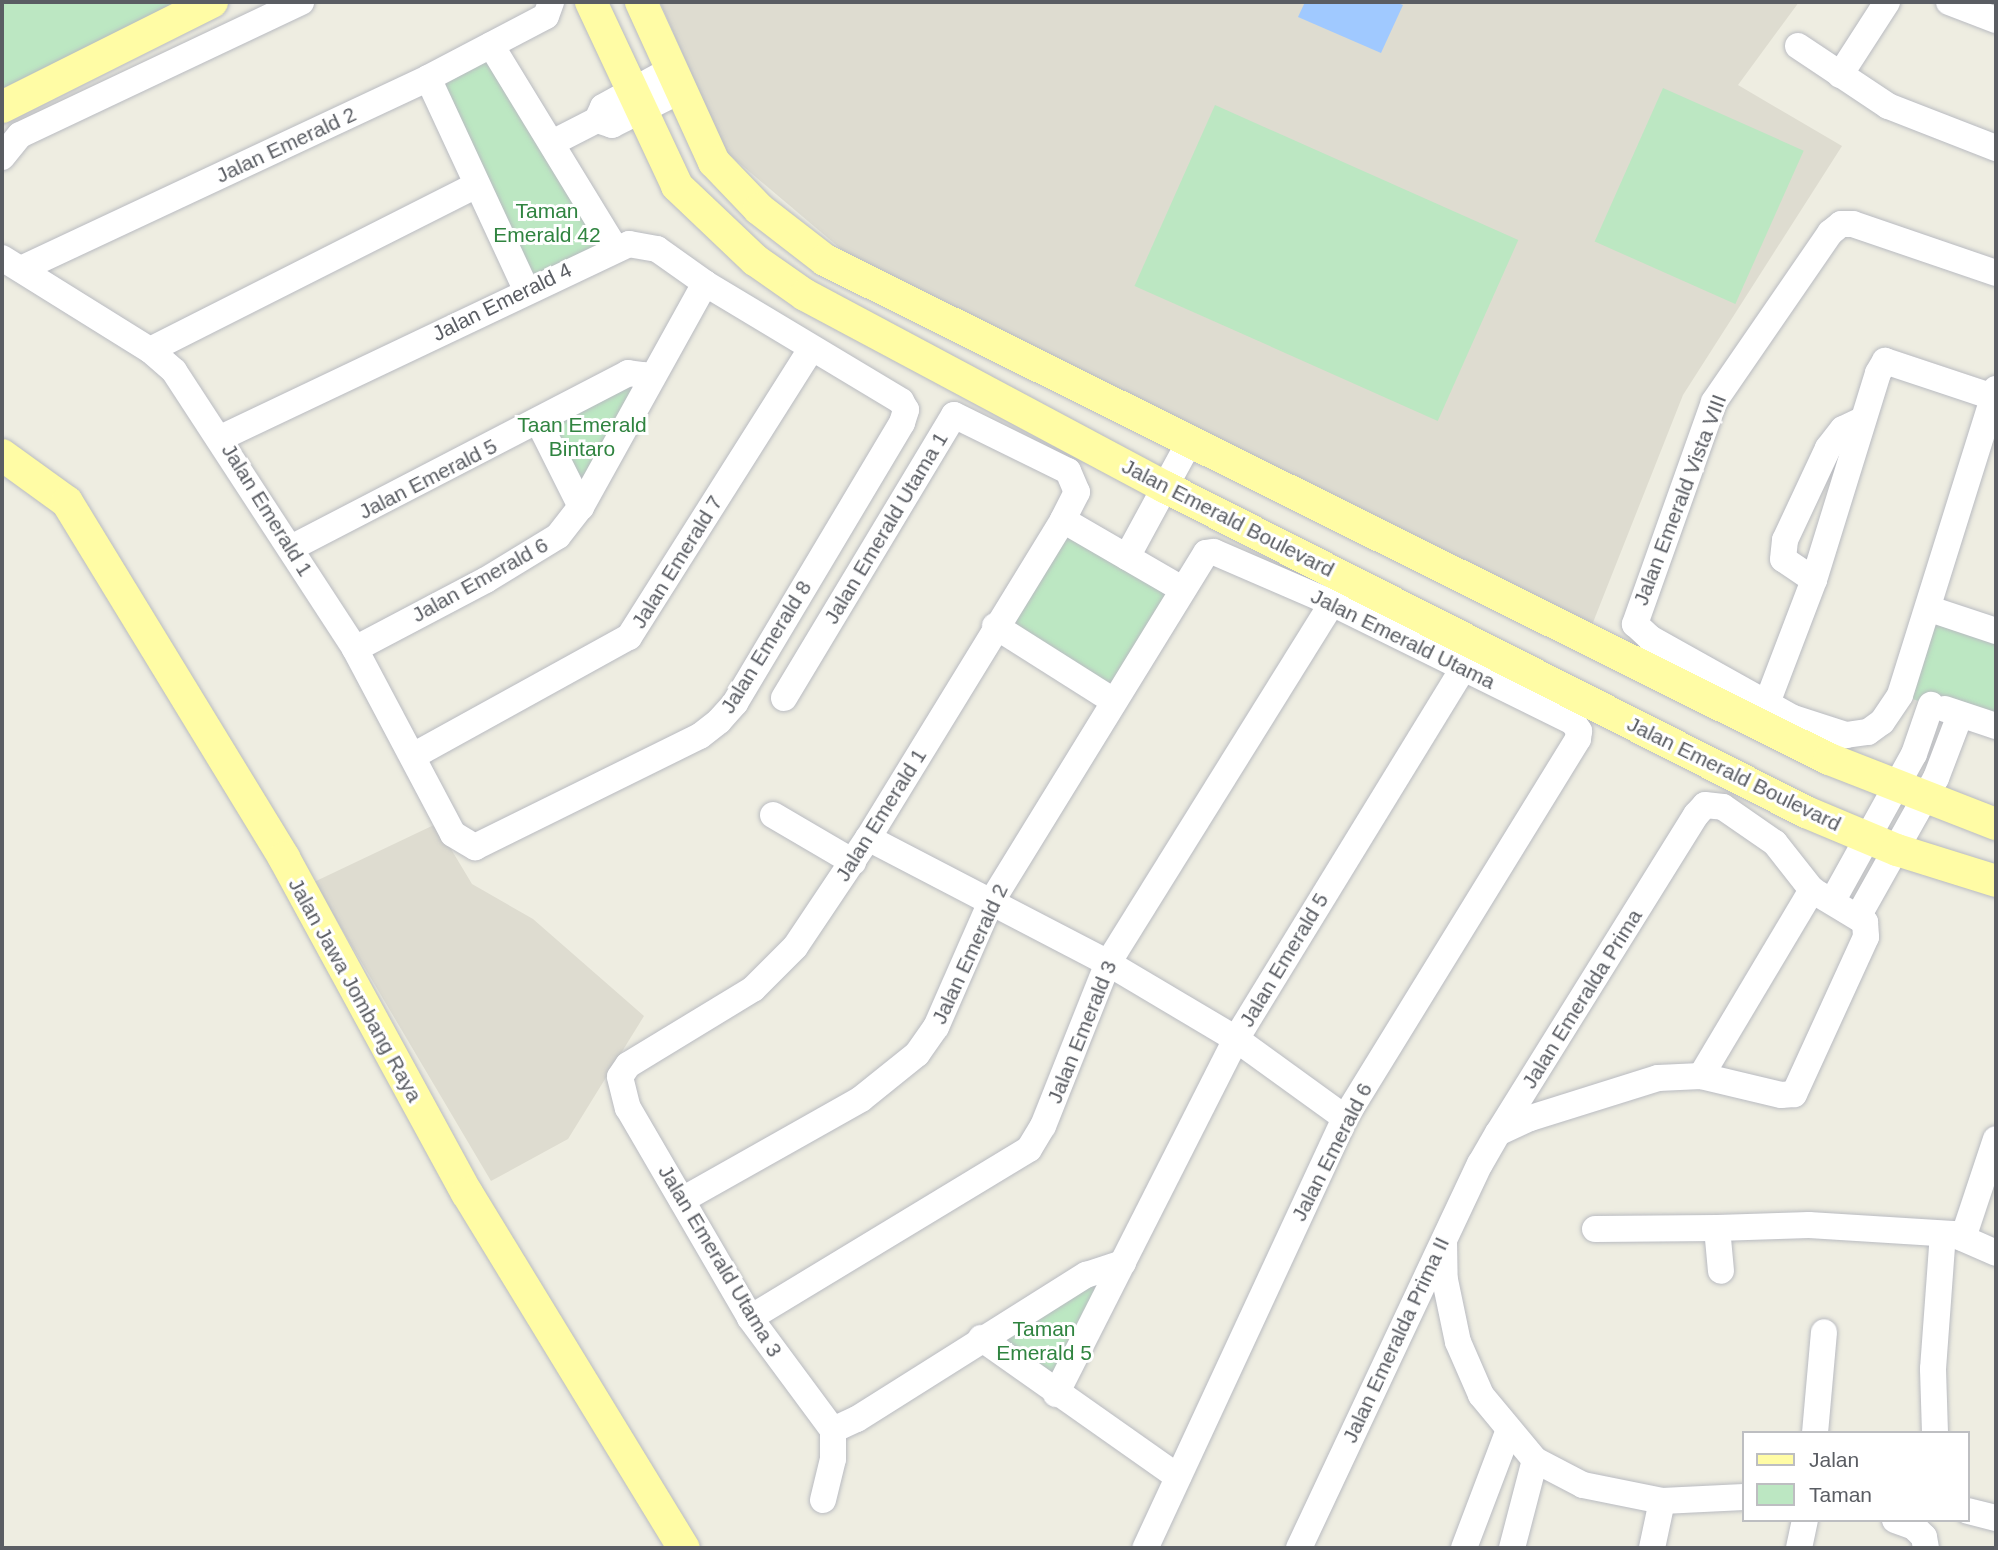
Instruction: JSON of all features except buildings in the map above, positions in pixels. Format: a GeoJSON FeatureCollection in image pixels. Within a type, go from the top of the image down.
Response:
{"type":"FeatureCollection","features":[{"type":"Feature","properties":{"kind":"main road"},"geometry":{"type":"LineString","coordinates":[[2,107],[212,2]]}},
{"type":"Feature","properties":{"kind":"main road","name":"Jalan Emerald Boulevard"},"geometry":{"type":"LineString","coordinates":[[591,2],[677,186],[755,260],[833,312],[1157,483],[1883,845],[1996,881]]}},
{"type":"Feature","properties":{"kind":"main road"},"geometry":{"type":"LineString","coordinates":[[641,2],[714,162],[759,209],[816,254],[1181,439],[1895,788],[1996,824]]}},
{"type":"Feature","properties":{"kind":"main road","name":"Jalan Jawa Jombang Raya"},"geometry":{"type":"LineString","coordinates":[[2,455],[67,502],[284,858],[467,1193],[684,1548]]}},
{"type":"Feature","properties":{"kind":"street"},"geometry":{"type":"LineString","coordinates":[[2,157],[20,135],[301,2]]}},
{"type":"Feature","properties":{"kind":"street"},"geometry":{"type":"LineString","coordinates":[[1840,75],[1887,2]]}},
{"type":"Feature","properties":{"kind":"street"},"geometry":{"type":"LineString","coordinates":[[1949,2],[1989,13]]}},
{"type":"Feature","properties":{"kind":"street","name":"Jalan Emerald 2"},"geometry":{"type":"LineString","coordinates":[[12,263],[428,78],[491,45],[548,9]]}},
{"type":"Feature","properties":{"kind":"street"},"geometry":{"type":"LineString","coordinates":[[491,45],[615,248]]}},
{"type":"Feature","properties":{"kind":"street"},"geometry":{"type":"LineString","coordinates":[[1798,46],[1840,75],[1930,126],[1996,148]]}},
{"type":"Feature","properties":{"kind":"street"},"geometry":{"type":"LineString","coordinates":[[428,78],[527,290]]}},
{"type":"Feature","properties":{"kind":"street"},"geometry":{"type":"LineString","coordinates":[[552,143],[597,120],[612,125],[636,101],[675,80]]}},
{"type":"Feature","properties":{"kind":"street"},"geometry":{"type":"LineString","coordinates":[[149,350],[476,185]]}},
{"type":"Feature","properties":{"kind":"street","name":"Jalan Emerald Vista VIII"},"geometry":{"type":"LineString","coordinates":[[1995,393],[1930,609],[1900,695],[1882,722],[1868,732],[1846,735],[1793,718],[1650,638],[1635,624],[1714,402],[1841,224],[1853,223],[1996,273]]}},
{"type":"Feature","properties":{"kind":"street","name":"Jalan Emerald 4"},"geometry":{"type":"LineString","coordinates":[[221,438],[615,248],[642,244],[657,249],[705,284],[901,401],[906,410],[902,423]]}},
{"type":"Feature","properties":{"kind":"street","name":"Jalan Emerald 1"},"geometry":{"type":"LineString","coordinates":[[12,263],[149,350],[174,371],[221,438],[355,649],[453,834]]}},
{"type":"Feature","properties":{"kind":"street"},"geometry":{"type":"LineString","coordinates":[[648,382],[705,284]]}},
{"type":"Feature","properties":{"kind":"street","name":"Jalan Emerald 7"},"geometry":{"type":"LineString","coordinates":[[413,756],[629,637],[811,349]]}},
{"type":"Feature","properties":{"kind":"street"},"geometry":{"type":"LineString","coordinates":[[1767,704],[1814,580],[1862,420],[1885,361],[1995,393]]}},
{"type":"Feature","properties":{"kind":"street","name":"Jalan Emerald 5"},"geometry":{"type":"LineString","coordinates":[[291,548],[539,423],[628,373],[643,375],[648,382]]}},
{"type":"Feature","properties":{"kind":"street","name":"Jalan Emerald 6"},"geometry":{"type":"LineString","coordinates":[[355,649],[486,580],[558,536],[581,507],[648,382]]}},
{"type":"Feature","properties":{"kind":"street","name":"Jalan Emerald Utama 1"},"geometry":{"type":"LineString","coordinates":[[784,698],[954,415],[1068,471],[1077,492]]}},
{"type":"Feature","properties":{"kind":"street"},"geometry":{"type":"LineString","coordinates":[[1814,580],[1783,559],[1785,540],[1828,448],[1843,429],[1862,420]]}},
{"type":"Feature","properties":{"kind":"street"},"geometry":{"type":"LineString","coordinates":[[539,423],[581,507]]}},
{"type":"Feature","properties":{"kind":"street","name":"Jalan Emerald 8"},"geometry":{"type":"LineString","coordinates":[[453,834],[475,847],[488,844],[700,736],[719,721],[735,703],[902,423]]}},
{"type":"Feature","properties":{"kind":"street"},"geometry":{"type":"LineString","coordinates":[[1119,553],[1181,439]]}},
{"type":"Feature","properties":{"kind":"street","name":"Jalan Emerald 1"},"geometry":{"type":"LineString","coordinates":[[620,1077],[628,1065],[753,989],[774,971],[853,862],[995,626],[1063,520],[1077,492]]}},
{"type":"Feature","properties":{"kind":"street"},"geometry":{"type":"LineString","coordinates":[[1063,520],[1182,589]]}},
{"type":"Feature","properties":{"kind":"street","name":"Jalan Emerald 2"},"geometry":{"type":"LineString","coordinates":[[682,1200],[861,1099],[917,1054],[936,1027],[990,904],[1182,589],[1206,553],[1214,552]]}},
{"type":"Feature","properties":{"kind":"street","name":"Jalan Emerald Utama"},"geometry":{"type":"LineString","coordinates":[[1214,552],[1332,603],[1573,722],[1578,739]]}},
{"type":"Feature","properties":{"kind":"street","name":"Jalan Emerald 3"},"geometry":{"type":"LineString","coordinates":[[750,1318],[1029,1149],[1043,1126],[1108,963],[1332,603]]}},
{"type":"Feature","properties":{"kind":"street"},"geometry":{"type":"LineString","coordinates":[[1930,609],[1996,631]]}},
{"type":"Feature","properties":{"kind":"street"},"geometry":{"type":"LineString","coordinates":[[995,626],[1112,700]]}},
{"type":"Feature","properties":{"kind":"street","name":"Jalan Emerald 5"},"geometry":{"type":"LineString","coordinates":[[1056,1394],[1236,1039],[1462,668]]}},
{"type":"Feature","properties":{"kind":"street"},"geometry":{"type":"LineString","coordinates":[[1900,695],[1996,726]]}},
{"type":"Feature","properties":{"kind":"street"},"geometry":{"type":"LineString","coordinates":[[1859,915],[1883,845],[1895,788],[1914,754],[1931,705]]}},
{"type":"Feature","properties":{"kind":"street"},"geometry":{"type":"LineString","coordinates":[[1701,1076],[1822,895],[1883,845],[1925,799],[1960,715]]}},
{"type":"Feature","properties":{"kind":"street","name":"Jalan Emerald 6"},"geometry":{"type":"LineString","coordinates":[[1145,1548],[1345,1118],[1578,739]]}},
{"type":"Feature","properties":{"kind":"street","name":"Jalan Emeralda Prima"},"geometry":{"type":"LineString","coordinates":[[1705,805],[1723,807],[1772,841],[1822,895],[1859,915],[1866,922],[1866,937],[1794,1094],[1782,1095],[1701,1076],[1658,1078],[1498,1133],[1705,805]]}},
{"type":"Feature","properties":{"kind":"street"},"geometry":{"type":"LineString","coordinates":[[773,815],[853,862]]}},
{"type":"Feature","properties":{"kind":"street"},"geometry":{"type":"LineString","coordinates":[[868,838],[990,904],[1108,963],[1236,1039],[1345,1118]]}},
{"type":"Feature","properties":{"kind":"street","name":"Jalan Emerald Utama 3"},"geometry":{"type":"LineString","coordinates":[[620,1077],[628,1108],[750,1318],[833,1430]]}},
{"type":"Feature","properties":{"kind":"street","name":"Jalan Emeralda Prima II"},"geometry":{"type":"LineString","coordinates":[[1299,1548],[1444,1235],[1498,1133]]}},
{"type":"Feature","properties":{"kind":"street"},"geometry":{"type":"LineString","coordinates":[[1935,1431],[1933,1369],[1953,1236],[1996,1139]]}},
{"type":"Feature","properties":{"kind":"street"},"geometry":{"type":"LineString","coordinates":[[1595,1229],[1809,1225],[1953,1236],[1996,1253]]}},
{"type":"Feature","properties":{"kind":"street"},"geometry":{"type":"LineString","coordinates":[[1717,1227],[1721,1271]]}},
{"type":"Feature","properties":{"kind":"street"},"geometry":{"type":"LineString","coordinates":[[1444,1235],[1445,1280],[1458,1342],[1481,1395],[1508,1432],[1535,1460],[1583,1485],[1662,1500],[1742,1497]]}},
{"type":"Feature","properties":{"kind":"street"},"geometry":{"type":"LineString","coordinates":[[823,1500],[832,1460],[833,1430],[858,1419],[981,1338],[1086,1275],[1123,1263]]}},
{"type":"Feature","properties":{"kind":"street"},"geometry":{"type":"LineString","coordinates":[[1815,1431],[1824,1332]]}},
{"type":"Feature","properties":{"kind":"street"},"geometry":{"type":"LineString","coordinates":[[981,1338],[1056,1394],[1178,1477]]}},
{"type":"Feature","properties":{"kind":"street"},"geometry":{"type":"LineString","coordinates":[[1464,1548],[1508,1432]]}},
{"type":"Feature","properties":{"kind":"street"},"geometry":{"type":"LineString","coordinates":[[1512,1548],[1535,1460]]}},
{"type":"Feature","properties":{"kind":"street"},"geometry":{"type":"LineString","coordinates":[[1652,1548],[1662,1500]]}},
{"type":"Feature","properties":{"kind":"street"},"geometry":{"type":"LineString","coordinates":[[1970,1512],[1996,1518]]}},
{"type":"Feature","properties":{"kind":"street"},"geometry":{"type":"LineString","coordinates":[[1799,1548],[1805,1522]]}},
{"type":"Feature","properties":{"kind":"street"},"geometry":{"type":"LineString","coordinates":[[1900,1522],[1914,1527],[1924,1537],[1926,1548]]}},
{"type":"Feature","properties":{"kind":"shaded area"},"geometry":{"type":"Polygon","coordinates":[[[660,2],[1799,2],[1738,85],[1842,146],[1683,395],[1592,625],[854,260],[725,151],[660,2]]]}},
{"type":"Feature","properties":{"kind":"shaded area"},"geometry":{"type":"Polygon","coordinates":[[[436,824],[472,884],[533,919],[644,1016],[568,1139],[491,1181],[314,882],[436,824]]]}},
{"type":"Feature","properties":{"kind":"green space"},"geometry":{"type":"Polygon","coordinates":[[[2,2],[187,2],[2,98],[2,2]]]}},
{"type":"Feature","properties":{"kind":"green space","name":"Taman Emerald 42"},"geometry":{"type":"Polygon","coordinates":[[[491,45],[615,248],[527,291],[428,78],[491,45]]]}},
{"type":"Feature","properties":{"kind":"green space"},"geometry":{"type":"Polygon","coordinates":[[[1663,88],[1804,151],[1735,304],[1595,241],[1663,88]]]}},
{"type":"Feature","properties":{"kind":"green space"},"geometry":{"type":"Polygon","coordinates":[[[1215,105],[1518,240],[1438,421],[1134,286],[1215,105]]]}},
{"type":"Feature","properties":{"kind":"green space","name":"Taan Emerald Bintaro"},"geometry":{"type":"Polygon","coordinates":[[[628,373],[648,382],[581,507],[539,423],[628,373]]]}},
{"type":"Feature","properties":{"kind":"green space"},"geometry":{"type":"Polygon","coordinates":[[[1063,520],[1183,589],[1120,698],[1000,629],[1063,520]]]}},
{"type":"Feature","properties":{"kind":"green space"},"geometry":{"type":"Polygon","coordinates":[[[1930,609],[1996,631],[1996,726],[1900,695],[1930,609]]]}},
{"type":"Feature","properties":{"kind":"green space","name":"Taman Emerald 5"},"geometry":{"type":"Polygon","coordinates":[[[1123,1263],[1056,1394],[981,1338],[1123,1263]]]}},
{"type":"Feature","properties":{"kind":"water"},"geometry":{"type":"Polygon","coordinates":[[[1305,2],[1396,2],[1403,5],[1381,53],[1298,17],[1305,2]]]}}]}
